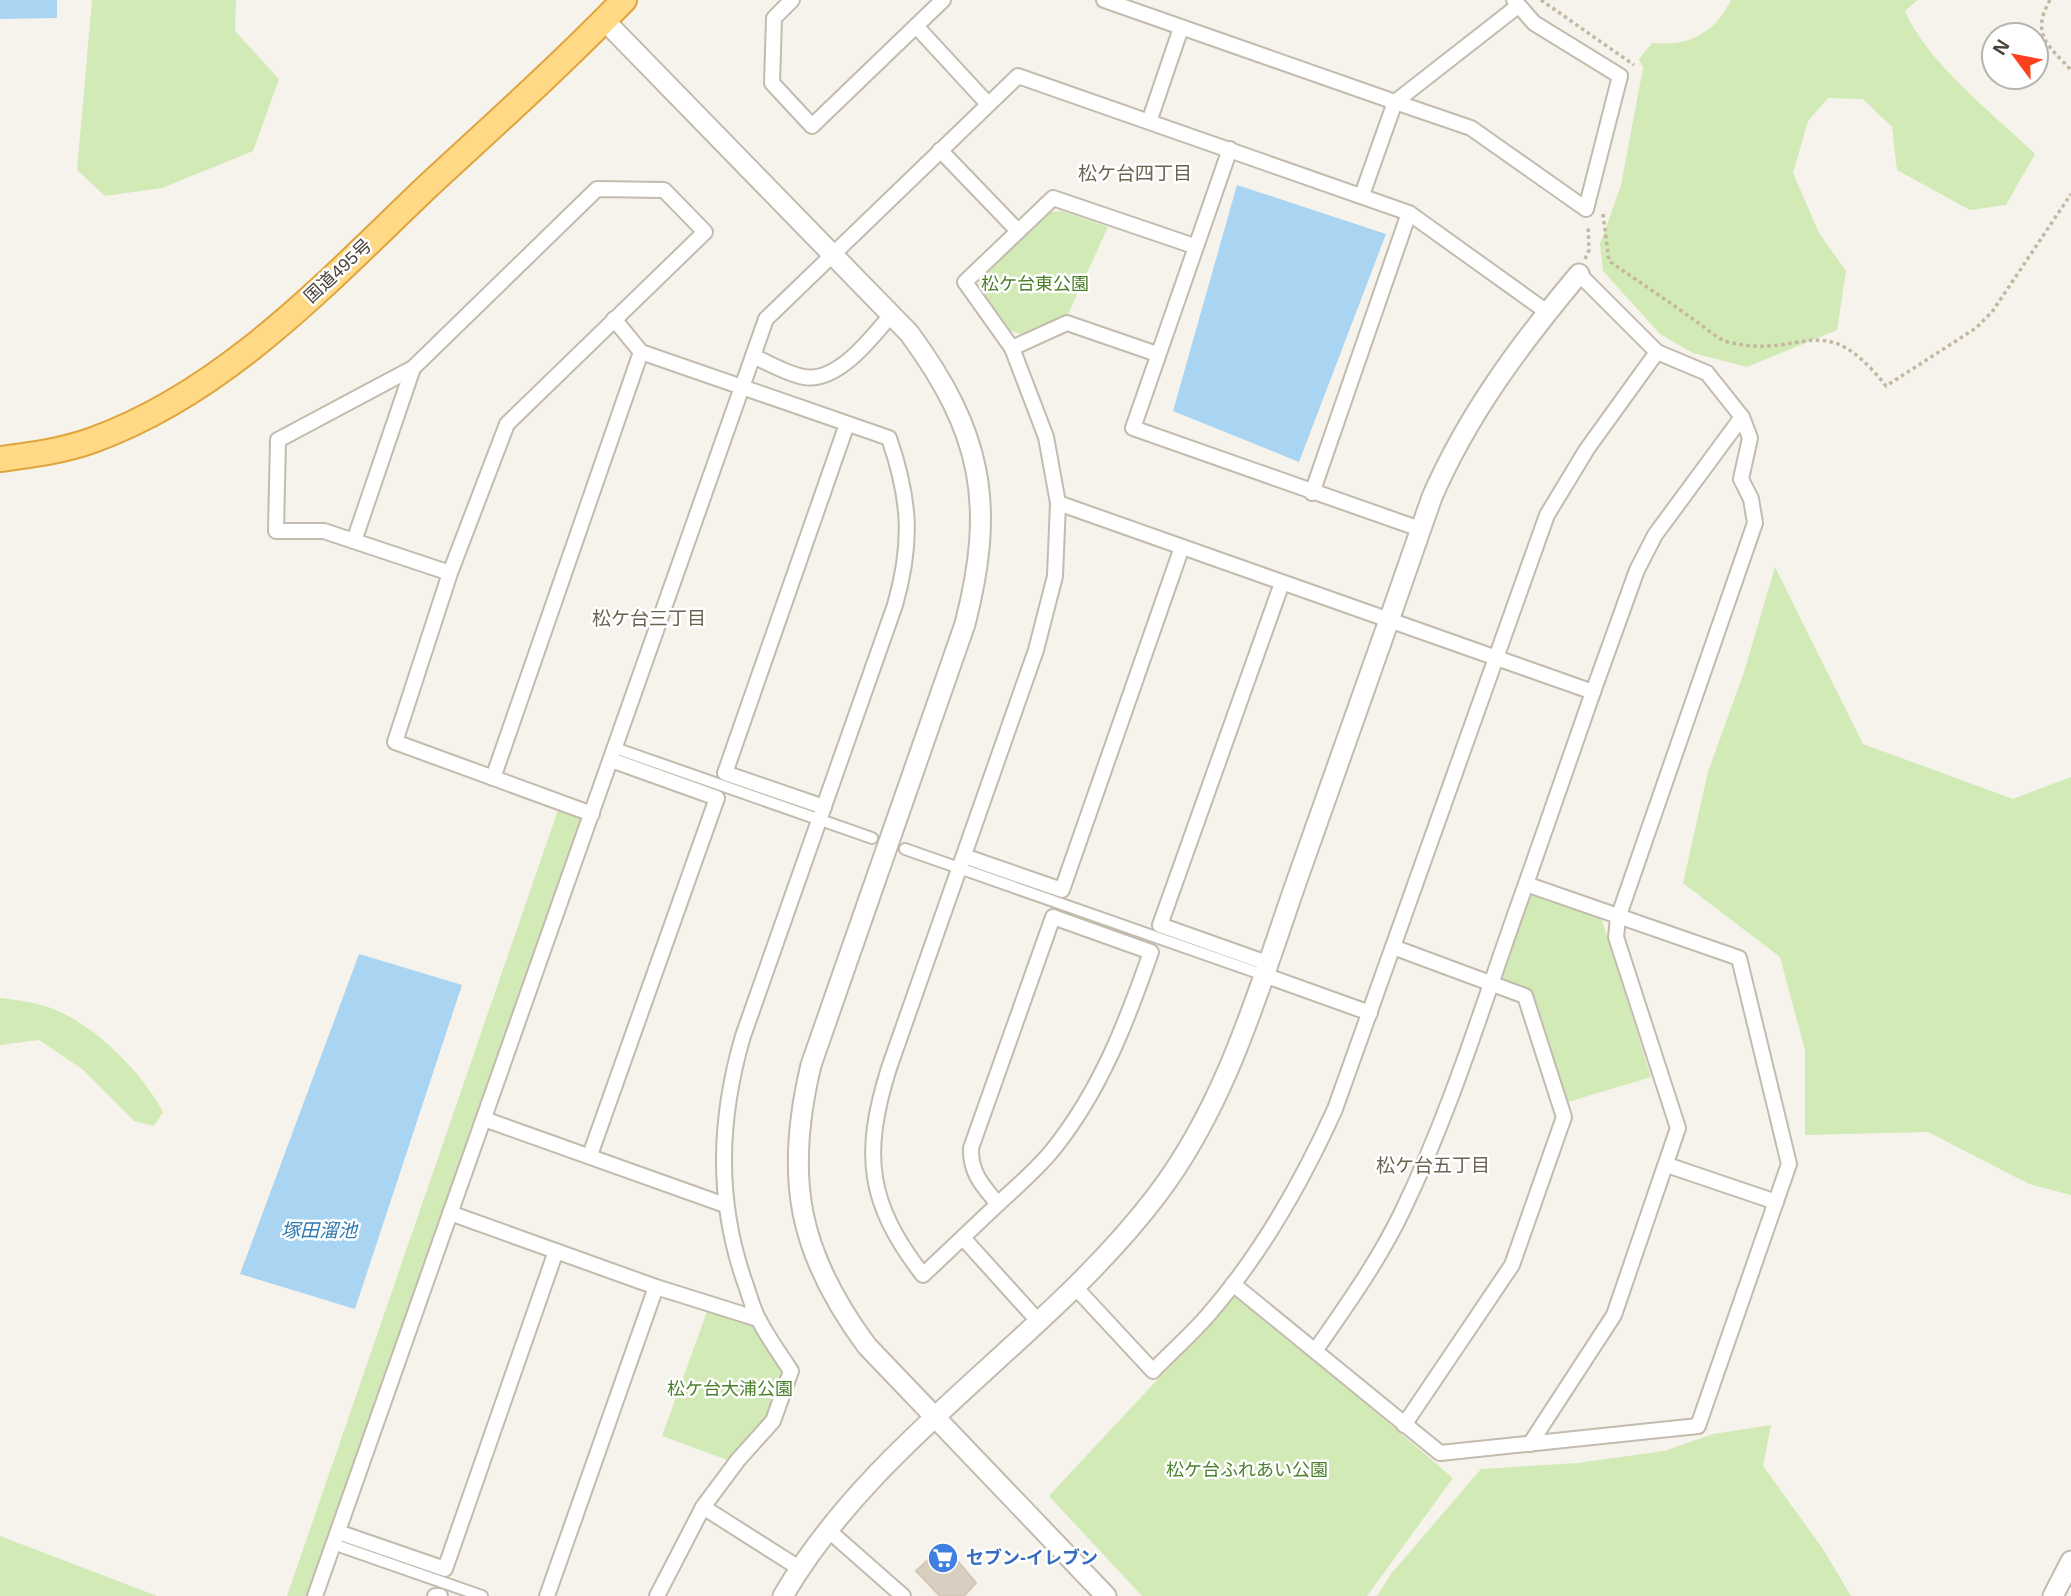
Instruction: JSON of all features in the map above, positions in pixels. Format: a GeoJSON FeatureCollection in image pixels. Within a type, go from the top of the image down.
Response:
{"type":"FeatureCollection","features":[{"type":"Feature","properties":{"kind":"highway","name":"国道495号"},"geometry":{"type":"LineString","coordinates":[[0,459],[48,452],[92,440],[145,417],[230,362],[283,322],[624,0]]}},
{"type":"Feature","properties":{"kind":"street"},"geometry":{"type":"LineString","coordinates":[[792,0],[774,18],[772,83],[812,126],[943,0]]}},
{"type":"Feature","properties":{"kind":"street"},"geometry":{"type":"LineString","coordinates":[[1104,0],[1137,5],[1181,28],[1395,102],[1471,128],[1586,209],[1620,76],[1534,23],[1516,3],[1395,102],[1362,195]]}},
{"type":"Feature","properties":{"kind":"street"},"geometry":{"type":"LineString","coordinates":[[604,20],[891,315],[929,361],[964,423],[982,499],[978,574],[965,624],[811,1065],[801,1108],[797,1174],[811,1247],[842,1313],[867,1346],[1106,1596]]}},
{"type":"Feature","properties":{"kind":"street"},"geometry":{"type":"LineString","coordinates":[[916,26],[987,103]]}},
{"type":"Feature","properties":{"kind":"street"},"geometry":{"type":"LineString","coordinates":[[1150,119],[1181,28]]}},
{"type":"Feature","properties":{"kind":"street"},"geometry":{"type":"LineString","coordinates":[[315,1596],[766,319],[1018,76],[1150,119],[1409,213],[1547,312]]}},
{"type":"Feature","properties":{"kind":"street"},"geometry":{"type":"LineString","coordinates":[[1230,149],[1133,428],[1420,529]]}},
{"type":"Feature","properties":{"kind":"street"},"geometry":{"type":"LineString","coordinates":[[940,150],[1018,231]]}},
{"type":"Feature","properties":{"kind":"street"},"geometry":{"type":"LineString","coordinates":[[450,573],[324,531],[276,531],[278,440],[412,368],[597,189],[664,190],[705,232],[507,424],[450,573],[395,742],[592,814]]}},
{"type":"Feature","properties":{"kind":"street"},"geometry":{"type":"LineString","coordinates":[[998,1204],[975,1175],[970,1163],[971,1148],[1053,917],[1152,952],[1121,1038],[1100,1078],[1055,1147],[964,1239],[923,1275],[901,1247],[884,1215],[874,1181],[872,1149],[876,1110],[1049,607],[1055,576],[1058,503],[1046,437],[1012,348],[965,282],[1053,198],[1194,247]]}},
{"type":"Feature","properties":{"kind":"street"},"geometry":{"type":"LineString","coordinates":[[1312,493],[1409,213]]}},
{"type":"Feature","properties":{"kind":"street"},"geometry":{"type":"LineString","coordinates":[[783,1596],[828,1530],[936,1419],[1075,1287],[1156,1197],[1201,1129],[1220,1090],[1266,969],[1432,497],[1461,436],[1496,380],[1579,274],[1657,352],[1707,373],[1742,416],[1750,438],[1741,479],[1751,499],[1755,523],[1618,918],[1616,937],[1678,1128],[1614,1315],[1530,1444]]}},
{"type":"Feature","properties":{"kind":"street"},"geometry":{"type":"LineString","coordinates":[[753,356],[804,377],[821,376],[859,350],[891,315]]}},
{"type":"Feature","properties":{"kind":"street"},"geometry":{"type":"LineString","coordinates":[[614,319],[642,352],[889,438],[904,482],[908,519],[906,567],[731,1076],[722,1162],[725,1205],[737,1259],[758,1319],[791,1371],[773,1421],[738,1460],[703,1507],[657,1596]]}},
{"type":"Feature","properties":{"kind":"street"},"geometry":{"type":"LineString","coordinates":[[1012,348],[1067,323],[1157,354]]}},
{"type":"Feature","properties":{"kind":"street"},"geometry":{"type":"LineString","coordinates":[[493,778],[642,352]]}},
{"type":"Feature","properties":{"kind":"street"},"geometry":{"type":"LineString","coordinates":[[1075,1287],[1153,1371],[1209,1315],[1272,1230],[1310,1166],[1335,1109],[1547,515],[1587,449],[1657,352]]}},
{"type":"Feature","properties":{"kind":"street"},"geometry":{"type":"LineString","coordinates":[[354,541],[412,368]]}},
{"type":"Feature","properties":{"kind":"street"},"geometry":{"type":"LineString","coordinates":[[1315,1351],[1372,1268],[1402,1214],[1435,1140],[1637,570],[1679,498],[1742,416]]}},
{"type":"Feature","properties":{"kind":"street"},"geometry":{"type":"LineString","coordinates":[[848,424],[725,774],[821,813],[872,838]]}},
{"type":"Feature","properties":{"kind":"street"},"geometry":{"type":"LineString","coordinates":[[1058,503],[1593,692]]}},
{"type":"Feature","properties":{"kind":"street"},"geometry":{"type":"LineString","coordinates":[[905,849],[1062,890],[1182,547]]}},
{"type":"Feature","properties":{"kind":"street"},"geometry":{"type":"LineString","coordinates":[[1282,583],[1160,925],[1370,1013]]}},
{"type":"Feature","properties":{"kind":"street"},"geometry":{"type":"LineString","coordinates":[[613,754],[821,813]]}},
{"type":"Feature","properties":{"kind":"street"},"geometry":{"type":"LineString","coordinates":[[590,1155],[717,798],[613,754]]}},
{"type":"Feature","properties":{"kind":"street"},"geometry":{"type":"LineString","coordinates":[[962,863],[1266,969]]}},
{"type":"Feature","properties":{"kind":"street"},"geometry":{"type":"LineString","coordinates":[[1233,1284],[1440,1453],[1698,1426],[1789,1164],[1739,958],[1526,884]]}},
{"type":"Feature","properties":{"kind":"street"},"geometry":{"type":"LineString","coordinates":[[1393,947],[1525,996],[1564,1117],[1512,1265],[1405,1426]]}},
{"type":"Feature","properties":{"kind":"street"},"geometry":{"type":"LineString","coordinates":[[484,1119],[725,1205]]}},
{"type":"Feature","properties":{"kind":"street"},"geometry":{"type":"LineString","coordinates":[[1667,1165],[1776,1202]]}},
{"type":"Feature","properties":{"kind":"street"},"geometry":{"type":"LineString","coordinates":[[450,1213],[656,1287],[758,1319]]}},
{"type":"Feature","properties":{"kind":"street"},"geometry":{"type":"LineString","coordinates":[[964,1239],[1039,1322]]}},
{"type":"Feature","properties":{"kind":"street"},"geometry":{"type":"LineString","coordinates":[[335,1538],[445,1569],[555,1251]]}},
{"type":"Feature","properties":{"kind":"street"},"geometry":{"type":"LineString","coordinates":[[547,1596],[656,1287]]}},
{"type":"Feature","properties":{"kind":"street"},"geometry":{"type":"LineString","coordinates":[[703,1507],[799,1569]]}},
{"type":"Feature","properties":{"kind":"street"},"geometry":{"type":"LineString","coordinates":[[828,1530],[903,1596]]}},
{"type":"Feature","properties":{"kind":"street"},"geometry":{"type":"LineString","coordinates":[[335,1538],[482,1596]]}},
{"type":"Feature","properties":{"kind":"street"},"geometry":{"type":"LineString","coordinates":[[2055,1595],[2071,1561]]}},
{"type":"Feature","properties":{"kind":"path"},"geometry":{"type":"LineString","coordinates":[[1541,0],[1629,58],[1636,67]]}},
{"type":"Feature","properties":{"kind":"path"},"geometry":{"type":"LineString","coordinates":[[2050,0],[2041,29],[2046,46],[2071,70]]}},
{"type":"Feature","properties":{"kind":"path"},"geometry":{"type":"LineString","coordinates":[[1605,204],[1602,217],[1609,261],[1725,341],[1757,346],[1819,339],[1834,341],[1863,359],[1886,386],[1976,328],[1992,312],[2071,194]]}},
{"type":"Feature","properties":{"kind":"path"},"geometry":{"type":"LineString","coordinates":[[1579,274],[1589,250],[1586,209]]}},
{"type":"Feature","properties":{"kind":"green space"},"geometry":{"type":"Polygon","coordinates":[[[92,0],[236,0],[235,31],[279,79],[253,151],[162,188],[105,196],[77,170],[92,0]]]}},
{"type":"Feature","properties":{"kind":"green space"},"geometry":{"type":"Polygon","coordinates":[[[1731,0],[1918,0],[1905,11],[1929,50],[1963,87],[2035,154],[2006,205],[1970,210],[1897,170],[1892,127],[1863,99],[1828,98],[1808,121],[1793,173],[1819,233],[1846,271],[1837,330],[1747,367],[1693,353],[1660,334],[1603,271],[1600,244],[1621,185],[1643,68],[1639,59],[1652,43],[1677,43],[1699,35],[1717,21],[1731,0]]]}},
{"type":"Feature","properties":{"kind":"green space","name":"松ケ台東公園"},"geometry":{"type":"Polygon","coordinates":[[[1062,211],[1108,227],[1068,314],[1020,334],[1011,331],[979,287],[981,279],[1050,212],[1062,211]]]}},
{"type":"Feature","properties":{"kind":"green space"},"geometry":{"type":"Polygon","coordinates":[[[1775,567],[1863,744],[2013,799],[2071,777],[2071,1195],[2029,1184],[1928,1132],[1805,1135],[1805,1050],[1780,957],[1683,883],[1708,772],[1744,672],[1775,567]]]}},
{"type":"Feature","properties":{"kind":"green space"},"geometry":{"type":"Polygon","coordinates":[[[559,807],[582,817],[309,1596],[287,1596],[559,807]]]}},
{"type":"Feature","properties":{"kind":"green space"},"geometry":{"type":"Polygon","coordinates":[[[1530,892],[1602,920],[1651,1077],[1568,1102],[1531,991],[1500,977],[1530,892]]]}},
{"type":"Feature","properties":{"kind":"green space"},"geometry":{"type":"Polygon","coordinates":[[[0,998],[52,1008],[104,1040],[132,1068],[163,1112],[154,1126],[134,1121],[82,1069],[39,1040],[0,1045],[0,998]]]}},
{"type":"Feature","properties":{"kind":"green space","name":"松ケ台ふれあい公園"},"geometry":{"type":"Polygon","coordinates":[[[1237,1294],[1453,1478],[1367,1596],[1142,1596],[1049,1496],[1237,1294]]]}},
{"type":"Feature","properties":{"kind":"green space","name":"松ケ台大浦公園"},"geometry":{"type":"Polygon","coordinates":[[[709,1306],[756,1321],[788,1371],[769,1419],[730,1461],[662,1436],[709,1306]]]}},
{"type":"Feature","properties":{"kind":"green space"},"geometry":{"type":"Polygon","coordinates":[[[1771,1425],[1763,1466],[1823,1549],[1851,1596],[1377,1596],[1391,1574],[1481,1469],[1577,1463],[1664,1451],[1713,1434],[1771,1425]]]}},
{"type":"Feature","properties":{"kind":"green space"},"geometry":{"type":"Polygon","coordinates":[[[0,1536],[157,1596],[0,1596],[0,1536]]]}},
{"type":"Feature","properties":{"kind":"water"},"geometry":{"type":"Polygon","coordinates":[[[0,0],[57,0],[57,18],[0,19],[0,0]]]}},
{"type":"Feature","properties":{"kind":"water"},"geometry":{"type":"Polygon","coordinates":[[[1237,185],[1386,234],[1299,462],[1173,411],[1237,185]]]}},
{"type":"Feature","properties":{"kind":"water","name":"塚田溜池"},"geometry":{"type":"Polygon","coordinates":[[[359,954],[462,985],[355,1309],[240,1274],[359,954]]]}},
{"type":"Feature","properties":{"kind":"building","name":"セブン-イレブン"},"geometry":{"type":"Polygon","coordinates":[[[944,1545],[976,1583],[964,1596],[940,1596],[916,1571],[944,1545]]]}},
{"type":"Feature","properties":{"kind":"place","name":"セブン-イレブン"},"geometry":{"type":"Point","coordinates":[943,1558]}},
{"type":"Feature","properties":{"kind":"district","name":"松ケ台四丁目"},"geometry":{"type":"Point","coordinates":[1135,173]}},
{"type":"Feature","properties":{"kind":"district","name":"松ケ台三丁目"},"geometry":{"type":"Point","coordinates":[649,618]}},
{"type":"Feature","properties":{"kind":"district","name":"松ケ台五丁目"},"geometry":{"type":"Point","coordinates":[1433,1165]}}]}
